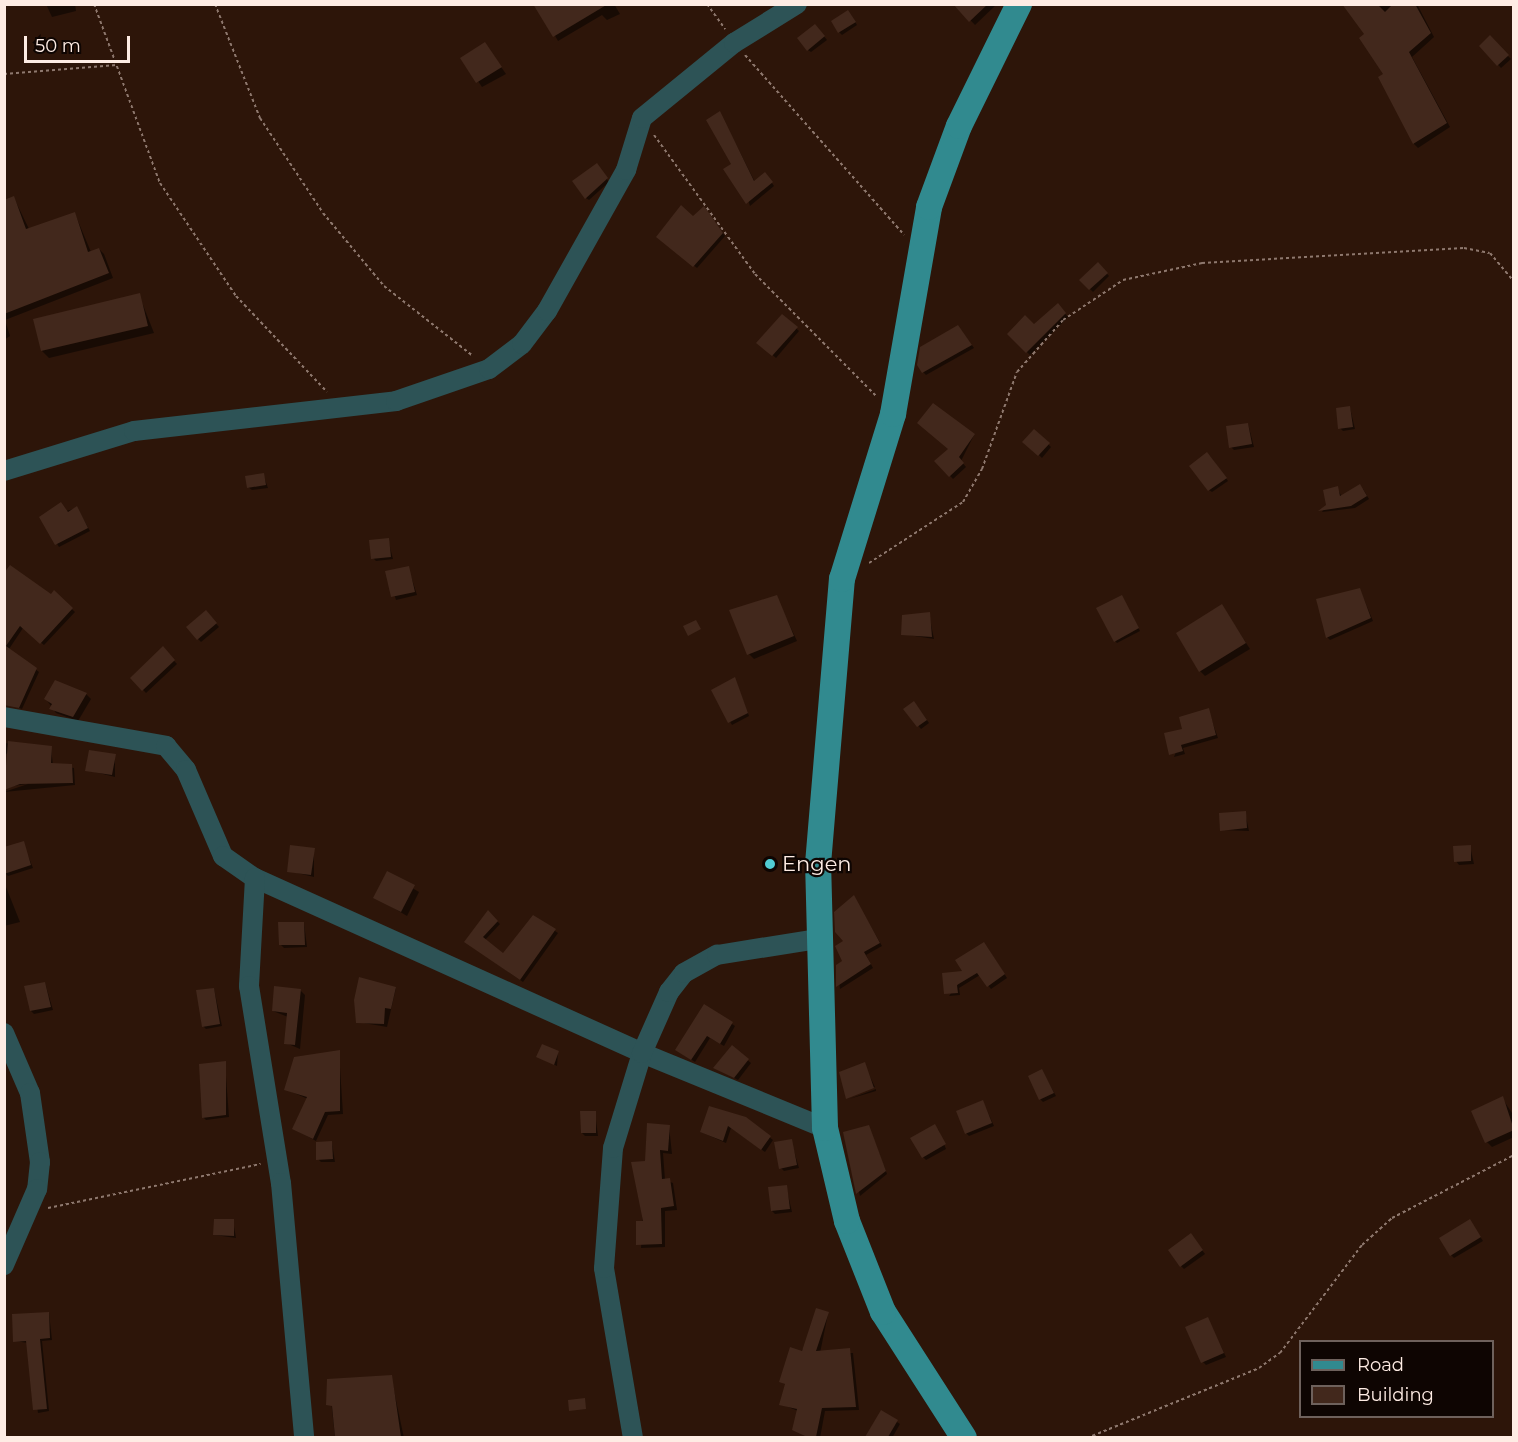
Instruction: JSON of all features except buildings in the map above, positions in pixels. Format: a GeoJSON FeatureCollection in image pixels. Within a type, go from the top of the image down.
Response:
{"type":"FeatureCollection","features":[{"type":"Feature","properties":{"kind":"main road"},"geometry":{"type":"LineString","coordinates":[[964,1437],[874,1292],[847,1221],[825,1128],[817,939],[842,579],[893,414],[929,207],[955,136],[1018,4]]}},
{"type":"Feature","properties":{"kind":"street"},"geometry":{"type":"LineString","coordinates":[[4,471],[134,431],[342,407],[432,393],[489,369],[522,344],[547,311],[626,170],[642,118],[734,43],[798,4]]}},
{"type":"Feature","properties":{"kind":"street"},"geometry":{"type":"LineString","coordinates":[[4,717],[166,746],[186,770],[223,856],[255,878],[642,1053],[825,1128]]}},
{"type":"Feature","properties":{"kind":"street"},"geometry":{"type":"LineString","coordinates":[[255,878],[249,986],[278,1161],[304,1437]]}},
{"type":"Feature","properties":{"kind":"street"},"geometry":{"type":"LineString","coordinates":[[633,1437],[604,1268],[613,1148],[642,1053],[669,992],[684,973],[717,955],[817,939]]}},
{"type":"Feature","properties":{"kind":"street"},"geometry":{"type":"LineString","coordinates":[[4,1033],[36,1119],[40,1162],[27,1212],[4,1265]]}},
{"type":"Feature","properties":{"kind":"path"},"geometry":{"type":"LineString","coordinates":[[94,4],[160,183],[236,296],[342,407]]}},
{"type":"Feature","properties":{"kind":"path"},"geometry":{"type":"LineString","coordinates":[[215,4],[260,118],[323,213],[384,286],[489,369]]}},
{"type":"Feature","properties":{"kind":"path"},"geometry":{"type":"LineString","coordinates":[[707,4],[734,43],[921,253]]}},
{"type":"Feature","properties":{"kind":"path"},"geometry":{"type":"LineString","coordinates":[[4,74],[117,65]]}},
{"type":"Feature","properties":{"kind":"path"},"geometry":{"type":"LineString","coordinates":[[642,118],[755,274],[893,414]]}},
{"type":"Feature","properties":{"kind":"path"},"geometry":{"type":"LineString","coordinates":[[842,579],[963,502],[982,469],[1017,372],[1063,320],[1123,280],[1202,263],[1464,248],[1490,253],[1514,282]]}},
{"type":"Feature","properties":{"kind":"path"},"geometry":{"type":"LineString","coordinates":[[1087,1437],[1259,1368],[1280,1353],[1362,1245],[1392,1218],[1514,1155]]}},
{"type":"Feature","properties":{"kind":"path"},"geometry":{"type":"LineString","coordinates":[[27,1212],[278,1161]]}},
{"type":"Feature","properties":{"kind":"place","name":"Engen"},"geometry":{"type":"Point","coordinates":[770,864]}}]}
